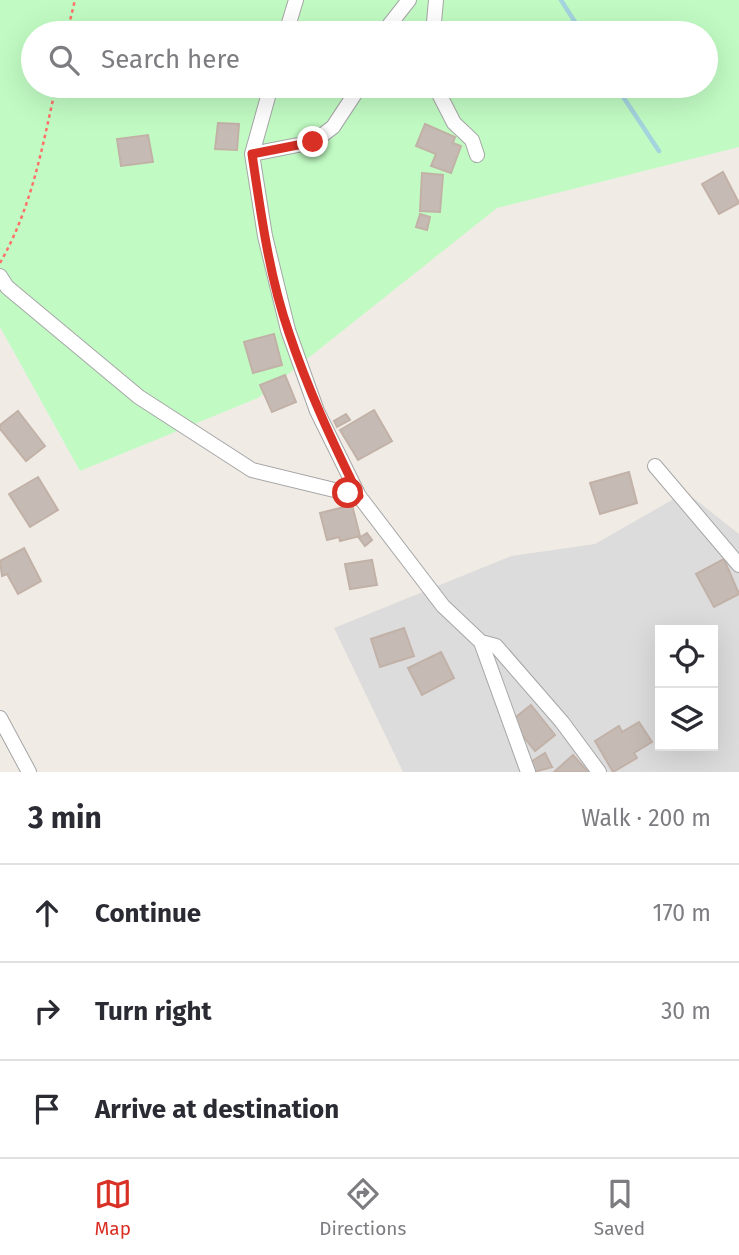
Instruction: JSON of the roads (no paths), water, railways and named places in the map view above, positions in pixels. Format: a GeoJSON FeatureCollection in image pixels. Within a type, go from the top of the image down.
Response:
{"type":"FeatureCollection","features":[{"type":"Feature","properties":{"kind":"street"},"geometry":{"type":"LineString","coordinates":[[290,21],[296,0]]}},
{"type":"Feature","properties":{"kind":"street"},"geometry":{"type":"LineString","coordinates":[[392,21],[409,0]]}},
{"type":"Feature","properties":{"kind":"street"},"geometry":{"type":"LineString","coordinates":[[434,21],[436,0]]}},
{"type":"Feature","properties":{"kind":"street"},"geometry":{"type":"LineString","coordinates":[[268,98],[252,154],[265,236],[288,331],[317,411],[359,496],[443,606],[481,642],[528,772]]}},
{"type":"Feature","properties":{"kind":"street"},"geometry":{"type":"LineString","coordinates":[[252,154],[313,142],[333,127],[352,98]]}},
{"type":"Feature","properties":{"kind":"street"},"geometry":{"type":"LineString","coordinates":[[441,98],[454,123],[472,140],[477,155]]}},
{"type":"Feature","properties":{"kind":"street"},"geometry":{"type":"LineString","coordinates":[[0,276],[8,287],[139,397],[252,470],[359,496]]}},
{"type":"Feature","properties":{"kind":"street"},"geometry":{"type":"LineString","coordinates":[[655,466],[739,565]]}},
{"type":"Feature","properties":{"kind":"street"},"geometry":{"type":"LineString","coordinates":[[481,642],[496,646],[562,722],[599,772]]}},
{"type":"Feature","properties":{"kind":"street"},"geometry":{"type":"LineString","coordinates":[[0,718],[29,772]]}},
{"type":"Feature","properties":{"kind":"waterway"},"geometry":{"type":"LineString","coordinates":[[561,0],[574,21]]}},
{"type":"Feature","properties":{"kind":"waterway"},"geometry":{"type":"LineString","coordinates":[[624,98],[659,151]]}}]}
